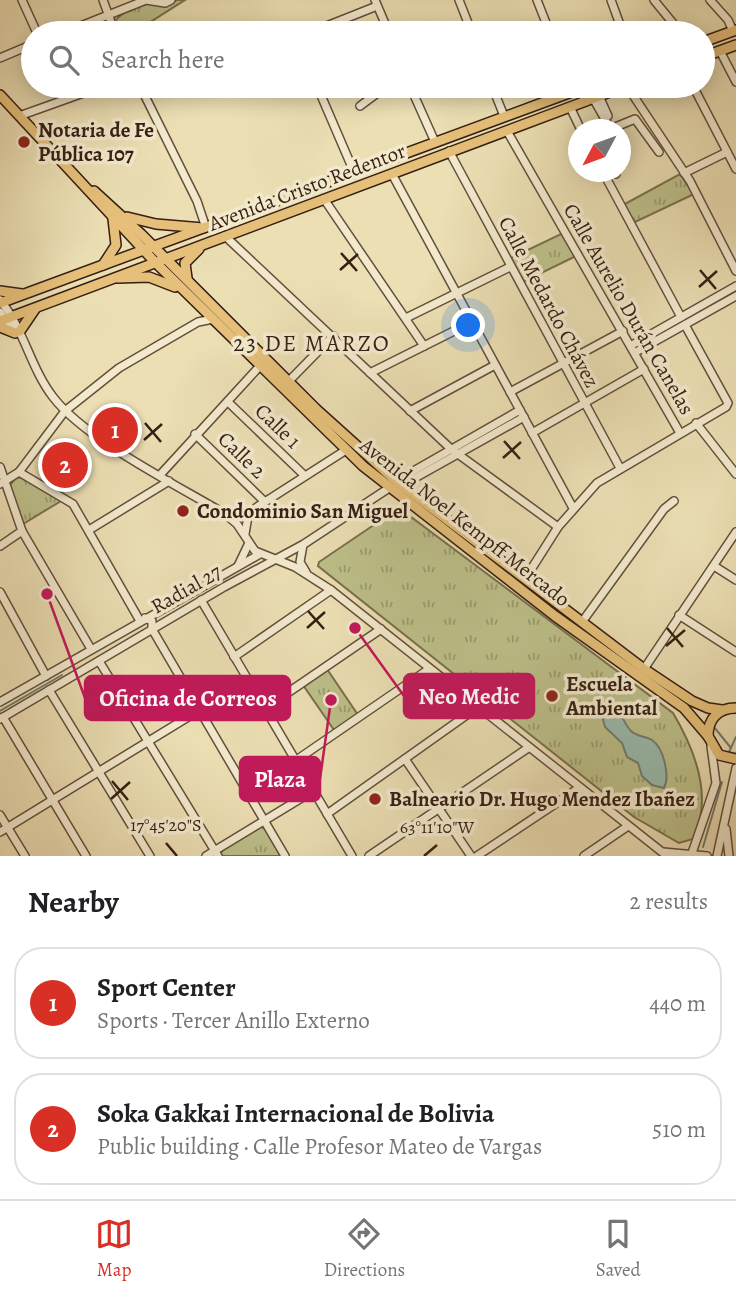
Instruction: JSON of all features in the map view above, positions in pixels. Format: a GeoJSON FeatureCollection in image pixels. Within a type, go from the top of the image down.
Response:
{"type":"FeatureCollection","features":[{"type":"Feature","properties":{"kind":"main road"},"geometry":{"type":"LineString","coordinates":[[715,38],[734,31]]}},
{"type":"Feature","properties":{"kind":"main road"},"geometry":{"type":"LineString","coordinates":[[715,53],[736,45]]}},
{"type":"Feature","properties":{"kind":"main road"},"geometry":{"type":"LineString","coordinates":[[0,93],[117,217],[156,224],[205,228]]}},
{"type":"Feature","properties":{"kind":"main road"},"geometry":{"type":"LineString","coordinates":[[0,93],[149,248]]}},
{"type":"Feature","properties":{"kind":"main road","name":"Avenida Cristo Redentor"},"geometry":{"type":"LineString","coordinates":[[3,313],[22,295],[553,98]]}},
{"type":"Feature","properties":{"kind":"main road","name":"Avenida Cristo Redentor"},"geometry":{"type":"LineString","coordinates":[[3,313],[33,308],[593,98]]}},
{"type":"Feature","properties":{"kind":"main road"},"geometry":{"type":"LineString","coordinates":[[449,151],[454,141],[527,113],[544,102]]}},
{"type":"Feature","properties":{"kind":"main road"},"geometry":{"type":"LineString","coordinates":[[324,199],[342,188],[429,153],[431,143]]}},
{"type":"Feature","properties":{"kind":"main road"},"geometry":{"type":"LineString","coordinates":[[103,265],[116,244],[117,217]]}},
{"type":"Feature","properties":{"kind":"main road"},"geometry":{"type":"LineString","coordinates":[[190,282],[185,264],[206,244]]}},
{"type":"Feature","properties":{"kind":"main road","name":"Avenida Noel Kempff Mercado"},"geometry":{"type":"LineString","coordinates":[[149,248],[164,257],[289,381],[346,450],[388,488],[684,709],[709,741]]}},
{"type":"Feature","properties":{"kind":"main road","name":"Avenida Noel Kempff Mercado"},"geometry":{"type":"LineString","coordinates":[[149,248],[154,261],[259,367],[331,429],[644,669],[692,701],[708,708],[722,710]]}},
{"type":"Feature","properties":{"kind":"main road"},"geometry":{"type":"LineString","coordinates":[[109,278],[149,277],[186,292]]}},
{"type":"Feature","properties":{"kind":"main road"},"geometry":{"type":"LineString","coordinates":[[0,290],[22,295],[17,306],[22,310],[33,308]]}},
{"type":"Feature","properties":{"kind":"main road"},"geometry":{"type":"LineString","coordinates":[[3,313],[18,332],[33,308]]}},
{"type":"Feature","properties":{"kind":"main road"},"geometry":{"type":"LineString","coordinates":[[483,561],[489,552]]}},
{"type":"Feature","properties":{"kind":"main road"},"geometry":{"type":"LineString","coordinates":[[736,708],[722,710],[711,721],[709,741],[724,758],[736,759]]}},
{"type":"Feature","properties":{"kind":"street"},"geometry":{"type":"LineString","coordinates":[[22,0],[32,21]]}},
{"type":"Feature","properties":{"kind":"street"},"geometry":{"type":"LineString","coordinates":[[103,0],[111,21]]}},
{"type":"Feature","properties":{"kind":"street"},"geometry":{"type":"LineString","coordinates":[[98,21],[146,0],[165,4],[171,0]]}},
{"type":"Feature","properties":{"kind":"street"},"geometry":{"type":"LineString","coordinates":[[459,0],[467,21]]}},
{"type":"Feature","properties":{"kind":"street"},"geometry":{"type":"LineString","coordinates":[[537,0],[545,21]]}},
{"type":"Feature","properties":{"kind":"street"},"geometry":{"type":"LineString","coordinates":[[611,0],[619,21]]}},
{"type":"Feature","properties":{"kind":"street"},"geometry":{"type":"LineString","coordinates":[[654,0],[671,21]]}},
{"type":"Feature","properties":{"kind":"street"},"geometry":{"type":"LineString","coordinates":[[710,0],[734,31]]}},
{"type":"Feature","properties":{"kind":"street"},"geometry":{"type":"LineString","coordinates":[[336,21],[376,3],[384,21]]}},
{"type":"Feature","properties":{"kind":"street"},"geometry":{"type":"LineString","coordinates":[[0,58],[21,49]]}},
{"type":"Feature","properties":{"kind":"street"},"geometry":{"type":"LineString","coordinates":[[720,51],[736,82]]}},
{"type":"Feature","properties":{"kind":"street"},"geometry":{"type":"LineString","coordinates":[[22,115],[69,98]]}},
{"type":"Feature","properties":{"kind":"street"},"geometry":{"type":"LineString","coordinates":[[146,98],[203,214],[205,228]]}},
{"type":"Feature","properties":{"kind":"street"},"geometry":{"type":"LineString","coordinates":[[322,98],[354,172]]}},
{"type":"Feature","properties":{"kind":"street"},"geometry":{"type":"LineString","coordinates":[[360,106],[371,98]]}},
{"type":"Feature","properties":{"kind":"street"},"geometry":{"type":"LineString","coordinates":[[415,98],[429,129],[431,143]]}},
{"type":"Feature","properties":{"kind":"street"},"geometry":{"type":"LineString","coordinates":[[497,98],[504,116]]}},
{"type":"Feature","properties":{"kind":"street"},"geometry":{"type":"LineString","coordinates":[[596,98],[607,119]]}},
{"type":"Feature","properties":{"kind":"street"},"geometry":{"type":"LineString","coordinates":[[635,98],[684,173],[736,271]]}},
{"type":"Feature","properties":{"kind":"street"},"geometry":{"type":"LineString","coordinates":[[698,98],[736,169]]}},
{"type":"Feature","properties":{"kind":"street"},"geometry":{"type":"LineString","coordinates":[[570,107],[576,119]]}},
{"type":"Feature","properties":{"kind":"street"},"geometry":{"type":"LineString","coordinates":[[631,120],[635,119],[659,152]]}},
{"type":"Feature","properties":{"kind":"street","name":"Calle Aurelio Durán Canelas"},"geometry":{"type":"LineString","coordinates":[[507,131],[680,433]]}},
{"type":"Feature","properties":{"kind":"street","name":"Calle Medardo Chávez"},"geometry":{"type":"LineString","coordinates":[[449,151],[562,365],[620,468]]}},
{"type":"Feature","properties":{"kind":"street"},"geometry":{"type":"LineString","coordinates":[[684,173],[727,152]]}},
{"type":"Feature","properties":{"kind":"street"},"geometry":{"type":"LineString","coordinates":[[391,174],[573,508]]}},
{"type":"Feature","properties":{"kind":"street"},"geometry":{"type":"LineString","coordinates":[[525,579],[558,527],[597,482],[728,403],[608,182]]}},
{"type":"Feature","properties":{"kind":"street"},"geometry":{"type":"LineString","coordinates":[[324,199],[424,346]]}},
{"type":"Feature","properties":{"kind":"street"},"geometry":{"type":"LineString","coordinates":[[203,214],[218,223]]}},
{"type":"Feature","properties":{"kind":"street"},"geometry":{"type":"LineString","coordinates":[[226,236],[454,451],[558,527]]}},
{"type":"Feature","properties":{"kind":"street"},"geometry":{"type":"LineString","coordinates":[[406,318],[510,267]]}},
{"type":"Feature","properties":{"kind":"street"},"geometry":{"type":"LineString","coordinates":[[634,349],[736,286]]}},
{"type":"Feature","properties":{"kind":"street"},"geometry":{"type":"LineString","coordinates":[[683,321],[736,296]]}},
{"type":"Feature","properties":{"kind":"street"},"geometry":{"type":"LineString","coordinates":[[198,322],[202,308]]}},
{"type":"Feature","properties":{"kind":"street"},"geometry":{"type":"LineString","coordinates":[[3,313],[18,332],[36,372],[65,411],[231,519],[245,534],[248,545],[260,554],[307,573],[331,590],[665,854],[707,856]]}},
{"type":"Feature","properties":{"kind":"street"},"geometry":{"type":"LineString","coordinates":[[3,483],[19,472],[65,411],[119,368],[198,322],[213,319]]}},
{"type":"Feature","properties":{"kind":"street"},"geometry":{"type":"LineString","coordinates":[[370,373],[472,322]]}},
{"type":"Feature","properties":{"kind":"street"},"geometry":{"type":"LineString","coordinates":[[510,392],[623,331]]}},
{"type":"Feature","properties":{"kind":"street"},"geometry":{"type":"LineString","coordinates":[[289,381],[333,336]]}},
{"type":"Feature","properties":{"kind":"street"},"geometry":{"type":"LineString","coordinates":[[410,411],[495,365]]}},
{"type":"Feature","properties":{"kind":"street"},"geometry":{"type":"LineString","coordinates":[[160,475],[259,367]]}},
{"type":"Feature","properties":{"kind":"street"},"geometry":{"type":"LineString","coordinates":[[532,433],[644,369]]}},
{"type":"Feature","properties":{"kind":"street","name":"Calle 1"},"geometry":{"type":"LineString","coordinates":[[228,402],[304,475]]}},
{"type":"Feature","properties":{"kind":"street"},"geometry":{"type":"LineString","coordinates":[[396,481],[522,414]]}},
{"type":"Feature","properties":{"kind":"street"},"geometry":{"type":"LineString","coordinates":[[696,424],[736,474]]}},
{"type":"Feature","properties":{"kind":"street","name":"Calle 2"},"geometry":{"type":"LineString","coordinates":[[195,434],[264,501]]}},
{"type":"Feature","properties":{"kind":"street"},"geometry":{"type":"LineString","coordinates":[[231,519],[251,513],[264,501],[346,450]]}},
{"type":"Feature","properties":{"kind":"street"},"geometry":{"type":"LineString","coordinates":[[412,493],[411,486],[415,478],[454,451]]}},
{"type":"Feature","properties":{"kind":"street"},"geometry":{"type":"LineString","coordinates":[[0,467],[3,483],[22,531],[92,649]]}},
{"type":"Feature","properties":{"kind":"street"},"geometry":{"type":"LineString","coordinates":[[19,472],[69,500],[142,620],[152,621],[152,629],[285,856]]}},
{"type":"Feature","properties":{"kind":"street"},"geometry":{"type":"LineString","coordinates":[[89,530],[169,481]]}},
{"type":"Feature","properties":{"kind":"street","name":"Radial 27"},"geometry":{"type":"LineString","coordinates":[[2,718],[230,583],[304,544],[388,488]]}},
{"type":"Feature","properties":{"kind":"street"},"geometry":{"type":"LineString","coordinates":[[582,622],[664,509],[674,501]]}},
{"type":"Feature","properties":{"kind":"street"},"geometry":{"type":"LineString","coordinates":[[245,534],[251,513]]}},
{"type":"Feature","properties":{"kind":"street"},"geometry":{"type":"LineString","coordinates":[[0,546],[22,531]]}},
{"type":"Feature","properties":{"kind":"street"},"geometry":{"type":"LineString","coordinates":[[644,669],[736,532]]}},
{"type":"Feature","properties":{"kind":"street"},"geometry":{"type":"LineString","coordinates":[[304,544],[300,551],[300,562],[307,573]]}},
{"type":"Feature","properties":{"kind":"street"},"geometry":{"type":"LineString","coordinates":[[230,583],[238,574],[236,568],[248,545]]}},
{"type":"Feature","properties":{"kind":"street","name":"Radial 27"},"geometry":{"type":"LineString","coordinates":[[1,700],[260,554]]}},
{"type":"Feature","properties":{"kind":"street"},"geometry":{"type":"LineString","coordinates":[[714,566],[736,580]]}},
{"type":"Feature","properties":{"kind":"street"},"geometry":{"type":"LineString","coordinates":[[234,657],[331,590]]}},
{"type":"Feature","properties":{"kind":"street"},"geometry":{"type":"LineString","coordinates":[[0,592],[46,676]]}},
{"type":"Feature","properties":{"kind":"street"},"geometry":{"type":"LineString","coordinates":[[201,600],[349,855]]}},
{"type":"Feature","properties":{"kind":"street"},"geometry":{"type":"LineString","coordinates":[[160,609],[157,617],[165,622]]}},
{"type":"Feature","properties":{"kind":"street"},"geometry":{"type":"LineString","coordinates":[[679,615],[736,652]]}},
{"type":"Feature","properties":{"kind":"street"},"geometry":{"type":"LineString","coordinates":[[264,709],[381,629]]}},
{"type":"Feature","properties":{"kind":"street"},"geometry":{"type":"LineString","coordinates":[[99,661],[216,853]]}},
{"type":"Feature","properties":{"kind":"street"},"geometry":{"type":"LineString","coordinates":[[295,761],[429,669]]}},
{"type":"Feature","properties":{"kind":"street"},"geometry":{"type":"LineString","coordinates":[[0,832],[150,743],[247,681]]}},
{"type":"Feature","properties":{"kind":"street"},"geometry":{"type":"LineString","coordinates":[[49,690],[150,856]]}},
{"type":"Feature","properties":{"kind":"street"},"geometry":{"type":"LineString","coordinates":[[327,814],[478,707]]}},
{"type":"Feature","properties":{"kind":"street"},"geometry":{"type":"LineString","coordinates":[[2,718],[86,856]]}},
{"type":"Feature","properties":{"kind":"street"},"geometry":{"type":"LineString","coordinates":[[691,856],[716,783],[709,741]]}},
{"type":"Feature","properties":{"kind":"street"},"geometry":{"type":"LineString","coordinates":[[369,856],[528,748]]}},
{"type":"Feature","properties":{"kind":"street"},"geometry":{"type":"LineString","coordinates":[[405,759],[471,856]]}},
{"type":"Feature","properties":{"kind":"street"},"geometry":{"type":"LineString","coordinates":[[717,856],[736,768]]}},
{"type":"Feature","properties":{"kind":"street"},"geometry":{"type":"LineString","coordinates":[[477,856],[579,788]]}},
{"type":"Feature","properties":{"kind":"street"},"geometry":{"type":"LineString","coordinates":[[206,856],[216,853],[313,791]]}},
{"type":"Feature","properties":{"kind":"street"},"geometry":{"type":"LineString","coordinates":[[0,815],[25,856]]}},
{"type":"Feature","properties":{"kind":"street"},"geometry":{"type":"LineString","coordinates":[[725,824],[729,856]]}},
{"type":"Feature","properties":{"kind":"street"},"geometry":{"type":"LineString","coordinates":[[584,856],[628,826]]}},
{"type":"Feature","properties":{"kind":"green space"},"geometry":{"type":"Polygon","coordinates":[[[185,0],[152,21],[115,21],[141,4],[167,5],[185,0]]]}},
{"type":"Feature","properties":{"kind":"green space"},"geometry":{"type":"Polygon","coordinates":[[[680,174],[694,194],[633,223],[623,205],[680,174]]]}},
{"type":"Feature","properties":{"kind":"green space"},"geometry":{"type":"Polygon","coordinates":[[[563,233],[576,256],[521,283],[509,259],[563,233]]]}},
{"type":"Feature","properties":{"kind":"green space"},"geometry":{"type":"Polygon","coordinates":[[[23,477],[61,501],[23,524],[9,486],[16,478],[23,477]]]}},
{"type":"Feature","properties":{"kind":"green space"},"geometry":{"type":"Polygon","coordinates":[[[399,508],[673,713],[695,758],[702,790],[702,807],[693,839],[679,843],[634,817],[318,566],[319,562],[399,508]]]}},
{"type":"Feature","properties":{"kind":"green space"},"geometry":{"type":"Polygon","coordinates":[[[327,669],[358,715],[334,730],[303,685],[327,669]]]}},
{"type":"Feature","properties":{"kind":"green space"},"geometry":{"type":"Polygon","coordinates":[[[260,826],[265,829],[281,856],[220,856],[222,850],[260,826]]]}},
{"type":"Feature","properties":{"kind":"shaded area"},"geometry":{"type":"Polygon","coordinates":[[[614,708],[631,731],[652,740],[660,749],[666,770],[664,788],[652,785],[642,776],[638,763],[627,757],[622,743],[605,727],[601,712],[614,708]]]}},
{"type":"Feature","properties":{"kind":"waterway"},"geometry":{"type":"LineString","coordinates":[[0,711],[62,675]]}},
{"type":"Feature","properties":{"kind":"waterway"},"geometry":{"type":"LineString","coordinates":[[714,727],[731,748]]}},
{"type":"Feature","properties":{"kind":"waterway"},"geometry":{"type":"LineString","coordinates":[[729,752],[736,737]]}},
{"type":"Feature","properties":{"kind":"waterway"},"geometry":{"type":"LineString","coordinates":[[703,847],[722,782]]}},
{"type":"Feature","properties":{"kind":"place","name":"Notaria de Fe Pública 107"},"geometry":{"type":"Point","coordinates":[24,142]}},
{"type":"Feature","properties":{"kind":"place","name":"Sport Center"},"geometry":{"type":"Point","coordinates":[115,430]}},
{"type":"Feature","properties":{"kind":"place","name":"Soka Gakkai Internacional de Bolivia"},"geometry":{"type":"Point","coordinates":[65,465]}},
{"type":"Feature","properties":{"kind":"place","name":"Condominio San Miguel"},"geometry":{"type":"Point","coordinates":[183,511]}},
{"type":"Feature","properties":{"kind":"place","name":"Oficina de Correos"},"geometry":{"type":"Point","coordinates":[47,594]}},
{"type":"Feature","properties":{"kind":"place","name":"Neo Medic"},"geometry":{"type":"Point","coordinates":[355,628]}},
{"type":"Feature","properties":{"kind":"place","name":"Escuela Ambiental"},"geometry":{"type":"Point","coordinates":[552,696]}},
{"type":"Feature","properties":{"kind":"place","name":"Plaza"},"geometry":{"type":"Point","coordinates":[331,700]}},
{"type":"Feature","properties":{"kind":"place","name":"Balneario Dr. Hugo Mendez Ibañez"},"geometry":{"type":"Point","coordinates":[375,799]}},
{"type":"Feature","properties":{"kind":"district","name":"23 DE MARZO"},"geometry":{"type":"Point","coordinates":[312,343]}}]}
